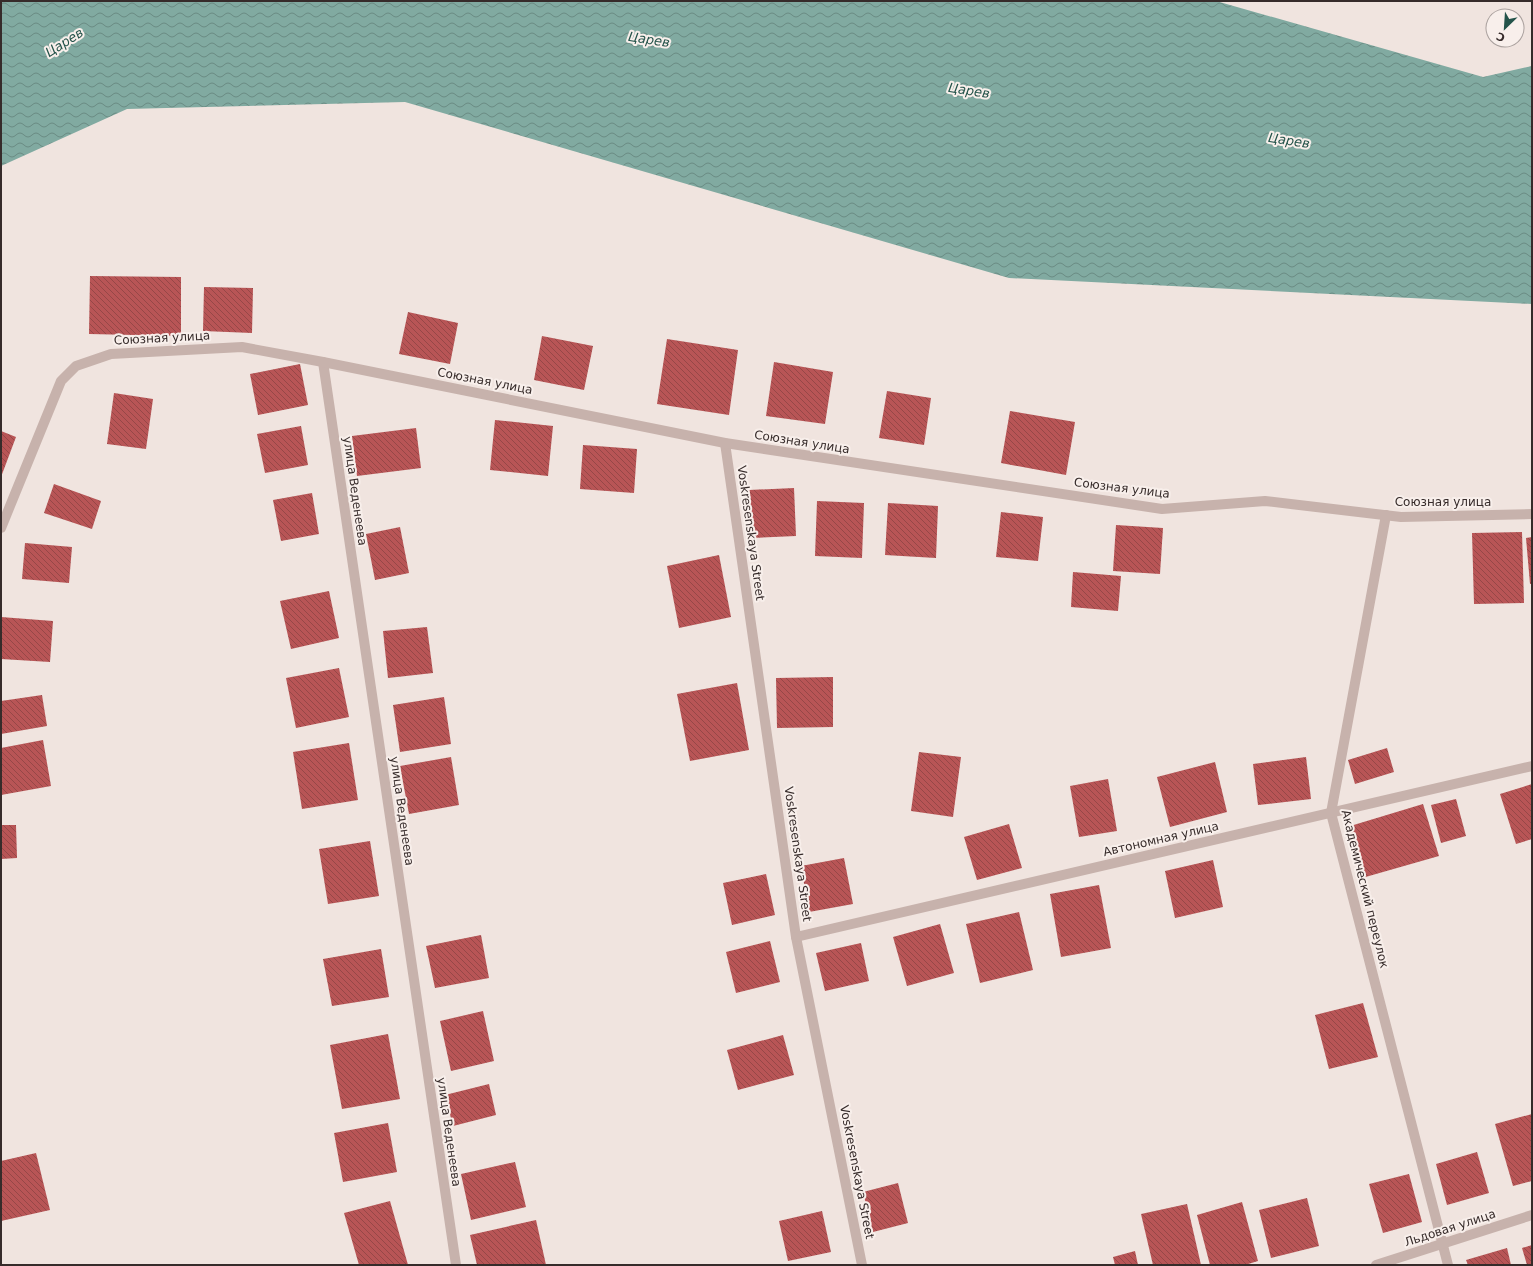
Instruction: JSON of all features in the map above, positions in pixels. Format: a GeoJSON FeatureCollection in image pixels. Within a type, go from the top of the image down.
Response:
{"type":"FeatureCollection","features":[{"type":"Feature","properties":{"kind":"street","name":"Союзная улица"},"geometry":{"type":"LineString","coordinates":[[1,528],[62,381],[76,366],[111,354],[242,347],[725,443],[1162,509],[1265,501],[1401,516],[1532,514]]}},
{"type":"Feature","properties":{"kind":"street","name":"улица Веденеева"},"geometry":{"type":"LineString","coordinates":[[323,362],[456,1265]]}},
{"type":"Feature","properties":{"kind":"street","name":"Voskresenskaya Street"},"geometry":{"type":"LineString","coordinates":[[725,443],[796,937],[862,1265]]}},
{"type":"Feature","properties":{"kind":"street","name":"Академический переулок"},"geometry":{"type":"LineString","coordinates":[[1386,515],[1331,813],[1448,1265]]}},
{"type":"Feature","properties":{"kind":"street","name":"Автономная улица"},"geometry":{"type":"LineString","coordinates":[[796,937],[1532,766]]}},
{"type":"Feature","properties":{"kind":"street","name":"Льдовая улица"},"geometry":{"type":"LineString","coordinates":[[1376,1265],[1532,1215]]}},
{"type":"Feature","properties":{"kind":"water","name":"Царев"},"geometry":{"type":"Polygon","coordinates":[[[1,1],[1216,1],[1483,77],[1532,66],[1532,304],[1009,278],[405,102],[127,109],[1,166],[1,1]]]}},
{"type":"Feature","properties":{"kind":"building"},"geometry":{"type":"Polygon","coordinates":[[[90,276],[181,277],[181,336],[89,334],[90,276]]]}},
{"type":"Feature","properties":{"kind":"building"},"geometry":{"type":"Polygon","coordinates":[[[204,287],[253,288],[252,333],[203,331],[204,287]]]}},
{"type":"Feature","properties":{"kind":"building"},"geometry":{"type":"Polygon","coordinates":[[[408,312],[458,323],[450,364],[399,354],[408,312]]]}},
{"type":"Feature","properties":{"kind":"building"},"geometry":{"type":"Polygon","coordinates":[[[542,336],[593,346],[584,390],[534,380],[542,336]]]}},
{"type":"Feature","properties":{"kind":"building"},"geometry":{"type":"Polygon","coordinates":[[[667,339],[738,350],[729,415],[657,404],[667,339]]]}},
{"type":"Feature","properties":{"kind":"building"},"geometry":{"type":"Polygon","coordinates":[[[774,362],[833,372],[825,424],[766,416],[774,362]]]}},
{"type":"Feature","properties":{"kind":"building"},"geometry":{"type":"Polygon","coordinates":[[[300,364],[308,405],[258,415],[250,374],[300,364]]]}},
{"type":"Feature","properties":{"kind":"building"},"geometry":{"type":"Polygon","coordinates":[[[887,391],[931,398],[924,445],[879,438],[887,391]]]}},
{"type":"Feature","properties":{"kind":"building"},"geometry":{"type":"Polygon","coordinates":[[[114,393],[153,399],[146,449],[107,444],[114,393]]]}},
{"type":"Feature","properties":{"kind":"building"},"geometry":{"type":"Polygon","coordinates":[[[1010,411],[1075,422],[1066,475],[1001,463],[1010,411]]]}},
{"type":"Feature","properties":{"kind":"building"},"geometry":{"type":"Polygon","coordinates":[[[495,420],[553,426],[548,476],[490,470],[495,420]]]}},
{"type":"Feature","properties":{"kind":"building"},"geometry":{"type":"Polygon","coordinates":[[[301,426],[308,465],[265,473],[257,434],[301,426]]]}},
{"type":"Feature","properties":{"kind":"building"},"geometry":{"type":"Polygon","coordinates":[[[416,428],[421,468],[357,476],[352,436],[416,428]]]}},
{"type":"Feature","properties":{"kind":"building"},"geometry":{"type":"Polygon","coordinates":[[[1,431],[16,437],[1,477],[1,431]]]}},
{"type":"Feature","properties":{"kind":"building"},"geometry":{"type":"Polygon","coordinates":[[[583,445],[637,449],[634,493],[580,489],[583,445]]]}},
{"type":"Feature","properties":{"kind":"building"},"geometry":{"type":"Polygon","coordinates":[[[54,484],[101,501],[92,529],[44,513],[54,484]]]}},
{"type":"Feature","properties":{"kind":"building"},"geometry":{"type":"Polygon","coordinates":[[[794,488],[796,536],[751,538],[749,490],[794,488]]]}},
{"type":"Feature","properties":{"kind":"building"},"geometry":{"type":"Polygon","coordinates":[[[312,493],[319,534],[281,541],[273,500],[312,493]]]}},
{"type":"Feature","properties":{"kind":"building"},"geometry":{"type":"Polygon","coordinates":[[[817,501],[864,503],[862,558],[815,556],[817,501]]]}},
{"type":"Feature","properties":{"kind":"building"},"geometry":{"type":"Polygon","coordinates":[[[888,503],[938,506],[936,558],[885,555],[888,503]]]}},
{"type":"Feature","properties":{"kind":"building"},"geometry":{"type":"Polygon","coordinates":[[[1001,512],[1043,517],[1038,561],[996,557],[1001,512]]]}},
{"type":"Feature","properties":{"kind":"building"},"geometry":{"type":"Polygon","coordinates":[[[1116,525],[1163,528],[1160,574],[1113,571],[1116,525]]]}},
{"type":"Feature","properties":{"kind":"building"},"geometry":{"type":"Polygon","coordinates":[[[400,527],[409,573],[375,580],[366,534],[400,527]]]}},
{"type":"Feature","properties":{"kind":"building"},"geometry":{"type":"Polygon","coordinates":[[[1522,532],[1524,603],[1474,604],[1472,533],[1522,532]]]}},
{"type":"Feature","properties":{"kind":"building"},"geometry":{"type":"Polygon","coordinates":[[[1532,537],[1532,584],[1530,584],[1526,538],[1532,537]]]}},
{"type":"Feature","properties":{"kind":"building"},"geometry":{"type":"Polygon","coordinates":[[[25,543],[72,547],[69,583],[22,579],[25,543]]]}},
{"type":"Feature","properties":{"kind":"building"},"geometry":{"type":"Polygon","coordinates":[[[719,555],[731,617],[679,628],[667,566],[719,555]]]}},
{"type":"Feature","properties":{"kind":"building"},"geometry":{"type":"Polygon","coordinates":[[[1073,572],[1121,576],[1118,611],[1071,607],[1073,572]]]}},
{"type":"Feature","properties":{"kind":"building"},"geometry":{"type":"Polygon","coordinates":[[[329,591],[339,638],[291,649],[280,601],[329,591]]]}},
{"type":"Feature","properties":{"kind":"building"},"geometry":{"type":"Polygon","coordinates":[[[1,617],[53,621],[50,662],[1,659],[1,617]]]}},
{"type":"Feature","properties":{"kind":"building"},"geometry":{"type":"Polygon","coordinates":[[[427,627],[433,673],[388,678],[383,631],[427,627]]]}},
{"type":"Feature","properties":{"kind":"building"},"geometry":{"type":"Polygon","coordinates":[[[339,668],[349,717],[296,728],[286,678],[339,668]]]}},
{"type":"Feature","properties":{"kind":"building"},"geometry":{"type":"Polygon","coordinates":[[[833,677],[833,727],[777,728],[776,678],[833,677]]]}},
{"type":"Feature","properties":{"kind":"building"},"geometry":{"type":"Polygon","coordinates":[[[737,683],[749,750],[690,761],[677,694],[737,683]]]}},
{"type":"Feature","properties":{"kind":"building"},"geometry":{"type":"Polygon","coordinates":[[[42,695],[47,726],[1,734],[1,701],[42,695]]]}},
{"type":"Feature","properties":{"kind":"building"},"geometry":{"type":"Polygon","coordinates":[[[444,697],[451,744],[400,752],[393,705],[444,697]]]}},
{"type":"Feature","properties":{"kind":"building"},"geometry":{"type":"Polygon","coordinates":[[[43,740],[51,786],[1,795],[1,748],[43,740]]]}},
{"type":"Feature","properties":{"kind":"building"},"geometry":{"type":"Polygon","coordinates":[[[349,743],[358,800],[302,809],[293,752],[349,743]]]}},
{"type":"Feature","properties":{"kind":"building"},"geometry":{"type":"Polygon","coordinates":[[[1387,748],[1394,772],[1355,784],[1348,760],[1387,748]]]}},
{"type":"Feature","properties":{"kind":"building"},"geometry":{"type":"Polygon","coordinates":[[[919,752],[961,757],[953,817],[911,811],[919,752]]]}},
{"type":"Feature","properties":{"kind":"building"},"geometry":{"type":"Polygon","coordinates":[[[451,757],[459,805],[409,814],[400,766],[451,757]]]}},
{"type":"Feature","properties":{"kind":"building"},"geometry":{"type":"Polygon","coordinates":[[[1306,757],[1311,799],[1258,805],[1253,764],[1306,757]]]}},
{"type":"Feature","properties":{"kind":"building"},"geometry":{"type":"Polygon","coordinates":[[[1215,762],[1227,812],[1170,827],[1157,777],[1215,762]]]}},
{"type":"Feature","properties":{"kind":"building"},"geometry":{"type":"Polygon","coordinates":[[[1108,779],[1117,831],[1079,837],[1070,786],[1108,779]]]}},
{"type":"Feature","properties":{"kind":"building"},"geometry":{"type":"Polygon","coordinates":[[[1532,784],[1532,839],[1516,844],[1500,794],[1532,784]]]}},
{"type":"Feature","properties":{"kind":"building"},"geometry":{"type":"Polygon","coordinates":[[[1456,799],[1466,836],[1441,843],[1431,805],[1456,799]]]}},
{"type":"Feature","properties":{"kind":"building"},"geometry":{"type":"Polygon","coordinates":[[[1423,804],[1439,856],[1362,878],[1347,827],[1423,804]]]}},
{"type":"Feature","properties":{"kind":"building"},"geometry":{"type":"Polygon","coordinates":[[[1009,824],[1022,868],[977,880],[964,837],[1009,824]]]}},
{"type":"Feature","properties":{"kind":"building"},"geometry":{"type":"Polygon","coordinates":[[[1,825],[16,825],[17,858],[1,859],[1,825]]]}},
{"type":"Feature","properties":{"kind":"building"},"geometry":{"type":"Polygon","coordinates":[[[370,841],[379,896],[328,904],[319,849],[370,841]]]}},
{"type":"Feature","properties":{"kind":"building"},"geometry":{"type":"Polygon","coordinates":[[[844,858],[853,904],[809,912],[801,866],[844,858]]]}},
{"type":"Feature","properties":{"kind":"building"},"geometry":{"type":"Polygon","coordinates":[[[1213,860],[1223,907],[1175,918],[1165,871],[1213,860]]]}},
{"type":"Feature","properties":{"kind":"building"},"geometry":{"type":"Polygon","coordinates":[[[766,874],[775,915],[732,925],[723,883],[766,874]]]}},
{"type":"Feature","properties":{"kind":"building"},"geometry":{"type":"Polygon","coordinates":[[[1099,885],[1111,948],[1061,957],[1050,894],[1099,885]]]}},
{"type":"Feature","properties":{"kind":"building"},"geometry":{"type":"Polygon","coordinates":[[[1019,912],[1033,970],[980,983],[966,924],[1019,912]]]}},
{"type":"Feature","properties":{"kind":"building"},"geometry":{"type":"Polygon","coordinates":[[[940,924],[954,973],[907,986],[893,937],[940,924]]]}},
{"type":"Feature","properties":{"kind":"building"},"geometry":{"type":"Polygon","coordinates":[[[481,935],[489,978],[435,988],[426,946],[481,935]]]}},
{"type":"Feature","properties":{"kind":"building"},"geometry":{"type":"Polygon","coordinates":[[[770,941],[780,982],[736,993],[726,952],[770,941]]]}},
{"type":"Feature","properties":{"kind":"building"},"geometry":{"type":"Polygon","coordinates":[[[861,943],[869,981],[825,991],[816,953],[861,943]]]}},
{"type":"Feature","properties":{"kind":"building"},"geometry":{"type":"Polygon","coordinates":[[[381,949],[389,997],[332,1006],[323,959],[381,949]]]}},
{"type":"Feature","properties":{"kind":"building"},"geometry":{"type":"Polygon","coordinates":[[[1363,1003],[1378,1057],[1329,1069],[1315,1015],[1363,1003]]]}},
{"type":"Feature","properties":{"kind":"building"},"geometry":{"type":"Polygon","coordinates":[[[483,1011],[494,1061],[451,1071],[440,1021],[483,1011]]]}},
{"type":"Feature","properties":{"kind":"building"},"geometry":{"type":"Polygon","coordinates":[[[388,1034],[400,1099],[342,1109],[330,1045],[388,1034]]]}},
{"type":"Feature","properties":{"kind":"building"},"geometry":{"type":"Polygon","coordinates":[[[783,1035],[794,1075],[738,1090],[727,1050],[783,1035]]]}},
{"type":"Feature","properties":{"kind":"building"},"geometry":{"type":"Polygon","coordinates":[[[489,1084],[496,1115],[453,1126],[445,1095],[489,1084]]]}},
{"type":"Feature","properties":{"kind":"building"},"geometry":{"type":"Polygon","coordinates":[[[1532,1114],[1532,1181],[1513,1186],[1495,1124],[1532,1114]]]}},
{"type":"Feature","properties":{"kind":"building"},"geometry":{"type":"Polygon","coordinates":[[[388,1123],[397,1172],[343,1182],[334,1133],[388,1123]]]}},
{"type":"Feature","properties":{"kind":"building"},"geometry":{"type":"Polygon","coordinates":[[[1477,1152],[1489,1193],[1447,1205],[1436,1164],[1477,1152]]]}},
{"type":"Feature","properties":{"kind":"building"},"geometry":{"type":"Polygon","coordinates":[[[36,1153],[50,1210],[1,1221],[1,1161],[36,1153]]]}},
{"type":"Feature","properties":{"kind":"building"},"geometry":{"type":"Polygon","coordinates":[[[515,1162],[526,1207],[471,1220],[461,1174],[515,1162]]]}},
{"type":"Feature","properties":{"kind":"building"},"geometry":{"type":"Polygon","coordinates":[[[1409,1174],[1422,1222],[1383,1233],[1369,1184],[1409,1174]]]}},
{"type":"Feature","properties":{"kind":"building"},"geometry":{"type":"Polygon","coordinates":[[[898,1183],[908,1223],[873,1232],[863,1192],[898,1183]]]}},
{"type":"Feature","properties":{"kind":"building"},"geometry":{"type":"Polygon","coordinates":[[[1307,1198],[1319,1246],[1271,1258],[1259,1210],[1307,1198]]]}},
{"type":"Feature","properties":{"kind":"building"},"geometry":{"type":"Polygon","coordinates":[[[390,1201],[408,1265],[359,1265],[344,1213],[390,1201]]]}},
{"type":"Feature","properties":{"kind":"building"},"geometry":{"type":"Polygon","coordinates":[[[1242,1202],[1258,1261],[1245,1265],[1210,1265],[1197,1215],[1242,1202]]]}},
{"type":"Feature","properties":{"kind":"building"},"geometry":{"type":"Polygon","coordinates":[[[1187,1204],[1201,1265],[1153,1265],[1141,1214],[1187,1204]]]}},
{"type":"Feature","properties":{"kind":"building"},"geometry":{"type":"Polygon","coordinates":[[[822,1211],[831,1252],[788,1261],[779,1221],[822,1211]]]}},
{"type":"Feature","properties":{"kind":"building"},"geometry":{"type":"Polygon","coordinates":[[[536,1220],[546,1265],[477,1265],[470,1235],[536,1220]]]}},
{"type":"Feature","properties":{"kind":"building"},"geometry":{"type":"Polygon","coordinates":[[[1532,1245],[1532,1265],[1527,1265],[1522,1248],[1532,1245]]]}},
{"type":"Feature","properties":{"kind":"building"},"geometry":{"type":"Polygon","coordinates":[[[1507,1248],[1511,1265],[1468,1265],[1466,1260],[1507,1248]]]}},
{"type":"Feature","properties":{"kind":"building"},"geometry":{"type":"Polygon","coordinates":[[[1135,1251],[1138,1265],[1115,1265],[1113,1257],[1135,1251]]]}}]}
